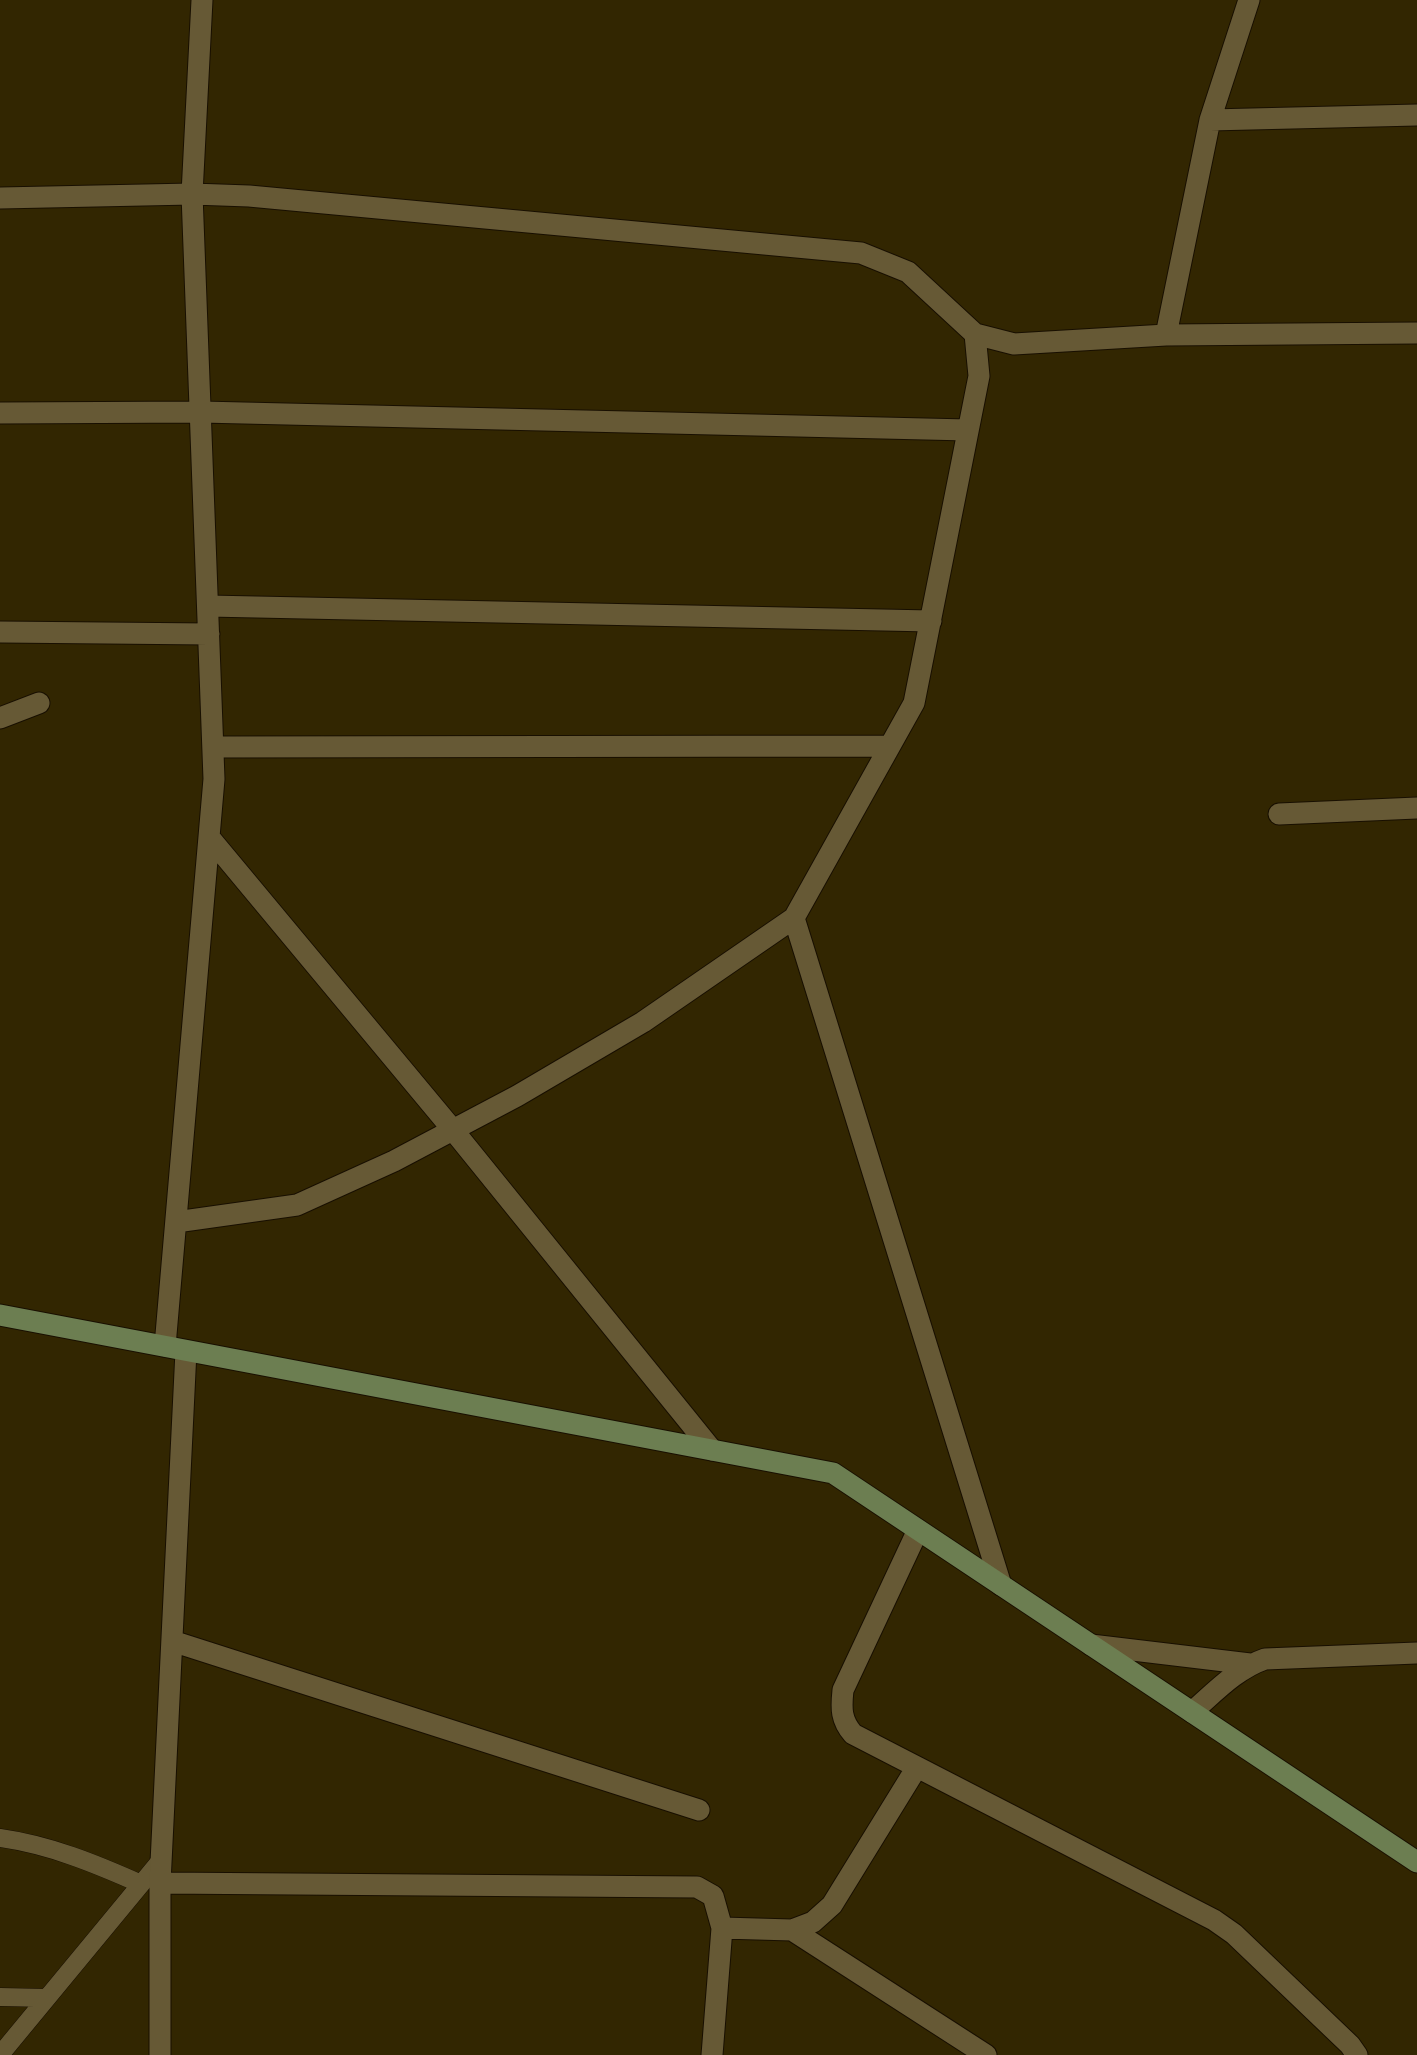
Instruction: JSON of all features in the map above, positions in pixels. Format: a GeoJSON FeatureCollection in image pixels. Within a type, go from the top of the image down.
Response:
{"type":"FeatureCollection","features":[{"type":"Feature","properties":{"kind":"street"},"geometry":{"type":"LineString","coordinates":[[165,1346],[214,779],[192,194],[202,0]]}},
{"type":"Feature","properties":{"kind":"street"},"geometry":{"type":"LineString","coordinates":[[1166,335],[1210,120],[1249,0]]}},
{"type":"Feature","properties":{"kind":"street"},"geometry":{"type":"LineString","coordinates":[[1210,120],[1417,115]]}},
{"type":"Feature","properties":{"kind":"street"},"geometry":{"type":"LineString","coordinates":[[0,198],[192,194],[263,197],[861,253],[908,272],[975,334],[1014,344],[1166,335],[1417,333]]}},
{"type":"Feature","properties":{"kind":"street"},"geometry":{"type":"LineString","coordinates":[[176,1222],[297,1205],[394,1161],[517,1096],[643,1022],[794,918],[914,703],[979,376],[975,334]]}},
{"type":"Feature","properties":{"kind":"street"},"geometry":{"type":"LineString","coordinates":[[0,413],[201,412],[968,430]]}},
{"type":"Feature","properties":{"kind":"street"},"geometry":{"type":"LineString","coordinates":[[208,606],[931,621]]}},
{"type":"Feature","properties":{"kind":"street"},"geometry":{"type":"LineString","coordinates":[[0,632],[209,634]]}},
{"type":"Feature","properties":{"kind":"street"},"geometry":{"type":"LineString","coordinates":[[0,718],[39,703]]}},
{"type":"Feature","properties":{"kind":"street"},"geometry":{"type":"LineString","coordinates":[[213,747],[890,746]]}},
{"type":"Feature","properties":{"kind":"street"},"geometry":{"type":"LineString","coordinates":[[1279,814],[1417,808]]}},
{"type":"Feature","properties":{"kind":"street"},"geometry":{"type":"LineString","coordinates":[[209,837],[453,1130],[712,1450]]}},
{"type":"Feature","properties":{"kind":"street"},"geometry":{"type":"LineString","coordinates":[[794,918],[1001,1585]]}},
{"type":"Feature","properties":{"kind":"street"},"geometry":{"type":"LineString","coordinates":[[0,1315],[833,1473],[1417,1862]]}},
{"type":"Feature","properties":{"kind":"street"},"geometry":{"type":"LineString","coordinates":[[160,2055],[151,1883],[161,1860],[186,1351]]}},
{"type":"Feature","properties":{"kind":"street"},"geometry":{"type":"LineString","coordinates":[[918,1530],[843,1690],[841,1707],[844,1722],[853,1734],[1214,1920],[1234,1934],[1355,2053]]}},
{"type":"Feature","properties":{"kind":"street"},"geometry":{"type":"LineString","coordinates":[[173,1642],[699,1810]]}},
{"type":"Feature","properties":{"kind":"street"},"geometry":{"type":"LineString","coordinates":[[1091,1645],[1250,1664]]}},
{"type":"Feature","properties":{"kind":"street"},"geometry":{"type":"LineString","coordinates":[[1192,1712],[1250,1664],[1265,1659],[1417,1653]]}},
{"type":"Feature","properties":{"kind":"street"},"geometry":{"type":"LineString","coordinates":[[722,1928],[792,1930],[813,1922],[832,1905],[917,1767]]}},
{"type":"Feature","properties":{"kind":"street"},"geometry":{"type":"LineString","coordinates":[[151,1883],[697,1887],[713,1896],[722,1928],[712,2055]]}},
{"type":"Feature","properties":{"kind":"street"},"geometry":{"type":"LineString","coordinates":[[792,1930],[986,2055]]}},
{"type":"Feature","properties":{"kind":"lane"},"geometry":{"type":"LineString","coordinates":[[0,1838],[23,1841],[151,1883],[47,1998],[0,2055]]}},
{"type":"Feature","properties":{"kind":"lane"},"geometry":{"type":"LineString","coordinates":[[0,1997],[47,1998]]}}]}
